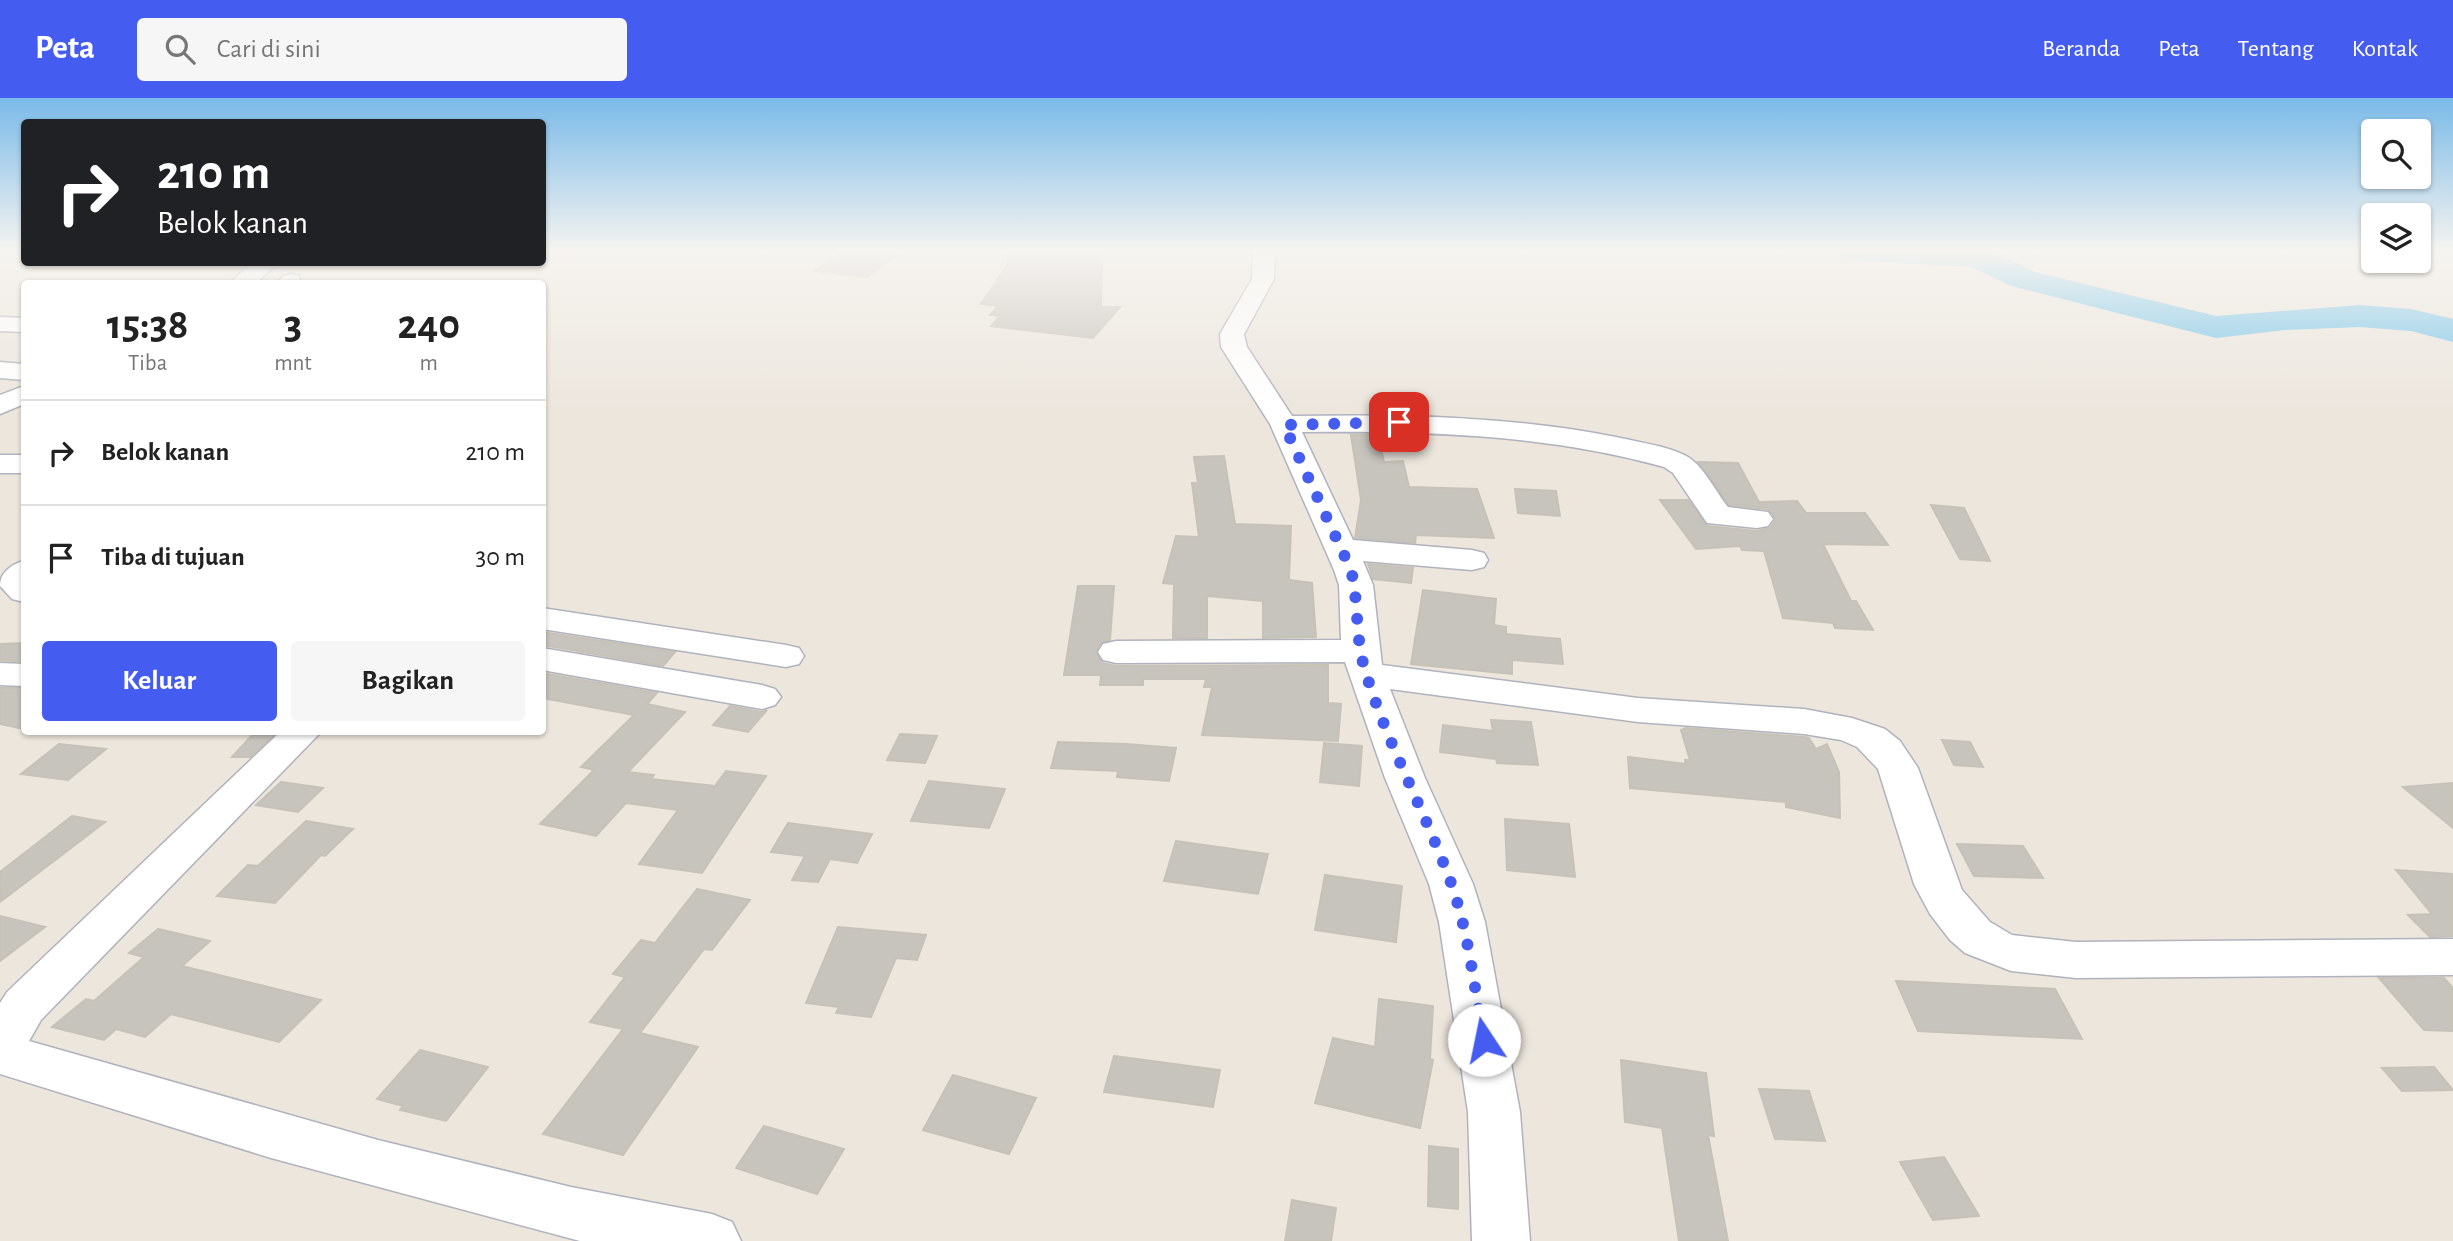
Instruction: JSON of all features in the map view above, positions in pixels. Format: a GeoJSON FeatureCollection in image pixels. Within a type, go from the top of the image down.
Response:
{"type":"FeatureCollection","features":[{"type":"Feature","properties":{"kind":"street"},"geometry":{"type":"LineString","coordinates":[[1250,303],[1232,334],[1233,340],[1284,425],[1356,585],[1363,663],[1405,778],[1451,884],[1462,922],[1494,1112],[1500,1241]]}},
{"type":"Feature","properties":{"kind":"street"},"geometry":{"type":"LineString","coordinates":[[0,324],[21,325]]}},
{"type":"Feature","properties":{"kind":"street"},"geometry":{"type":"LineString","coordinates":[[0,370],[21,372]]}},
{"type":"Feature","properties":{"kind":"street"},"geometry":{"type":"LineString","coordinates":[[0,406],[21,396]]}},
{"type":"Feature","properties":{"kind":"street"},"geometry":{"type":"LineString","coordinates":[[1284,425],[1399,422],[1500,426],[1607,443],[1674,461],[1683,467],[1718,516],[1758,519]]}},
{"type":"Feature","properties":{"kind":"street"},"geometry":{"type":"LineString","coordinates":[[0,464],[21,464]]}},
{"type":"Feature","properties":{"kind":"street"},"geometry":{"type":"LineString","coordinates":[[1340,549],[1472,560]]}},
{"type":"Feature","properties":{"kind":"street"},"geometry":{"type":"LineString","coordinates":[[21,575],[15,583],[21,589]]}},
{"type":"Feature","properties":{"kind":"street"},"geometry":{"type":"LineString","coordinates":[[546,619],[786,656]]}},
{"type":"Feature","properties":{"kind":"street"},"geometry":{"type":"LineString","coordinates":[[1116,652],[1363,663],[1677,715],[1826,726],[1855,731],[1886,749],[1901,776],[1936,890],[1968,933],[2011,953],[2066,959],[2445,966]]}},
{"type":"Feature","properties":{"kind":"street"},"geometry":{"type":"LineString","coordinates":[[546,660],[762,697]]}},
{"type":"Feature","properties":{"kind":"street"},"geometry":{"type":"LineString","coordinates":[[0,674],[21,675]]}},
{"type":"Feature","properties":{"kind":"street"},"geometry":{"type":"LineString","coordinates":[[299,735],[24,1006],[1,1044],[7,1055],[106,1087],[595,1231],[712,1241]]}},
{"type":"Feature","properties":{"kind":"building"},"geometry":{"type":"Polygon","coordinates":[[[1101,303],[1101,307],[1120,307],[1093,338],[991,326],[1000,316],[990,315],[998,306],[981,304],[1101,303]]]}},
{"type":"Feature","properties":{"kind":"building"},"geometry":{"type":"Polygon","coordinates":[[[1351,435],[1378,435],[1384,462],[1403,461],[1409,487],[1477,489],[1494,538],[1416,535],[1415,543],[1355,538],[1361,500],[1351,435]]]}},
{"type":"Feature","properties":{"kind":"building"},"geometry":{"type":"Polygon","coordinates":[[[1224,456],[1235,524],[1291,526],[1289,580],[1312,583],[1316,637],[1263,638],[1263,601],[1207,596],[1207,638],[1173,638],[1174,584],[1163,583],[1176,536],[1199,537],[1192,483],[1198,483],[1194,457],[1224,456]]]}},
{"type":"Feature","properties":{"kind":"building"},"geometry":{"type":"Polygon","coordinates":[[[1698,462],[1738,463],[1759,502],[1797,501],[1806,513],[1865,513],[1888,545],[1823,544],[1851,601],[1856,601],[1873,630],[1835,628],[1833,623],[1783,618],[1764,551],[1742,550],[1740,546],[1696,549],[1660,500],[1688,500],[1707,526],[1757,531],[1770,528],[1776,519],[1768,509],[1729,505],[1698,462]]]}},
{"type":"Feature","properties":{"kind":"building"},"geometry":{"type":"Polygon","coordinates":[[[1515,489],[1556,491],[1560,516],[1518,513],[1515,489]]]}},
{"type":"Feature","properties":{"kind":"building"},"geometry":{"type":"Polygon","coordinates":[[[1931,505],[1964,508],[1990,561],[1960,559],[1931,505]]]}},
{"type":"Feature","properties":{"kind":"building"},"geometry":{"type":"Polygon","coordinates":[[[1368,564],[1413,568],[1411,583],[1373,579],[1368,564]]]}},
{"type":"Feature","properties":{"kind":"building"},"geometry":{"type":"Polygon","coordinates":[[[1078,586],[1114,586],[1110,640],[1101,643],[1096,651],[1102,663],[1116,666],[1328,665],[1328,703],[1341,704],[1338,741],[1202,735],[1212,687],[1204,687],[1206,679],[1143,679],[1143,685],[1100,685],[1101,675],[1064,675],[1078,586]]]}},
{"type":"Feature","properties":{"kind":"building"},"geometry":{"type":"Polygon","coordinates":[[[1423,590],[1496,599],[1494,625],[1506,627],[1506,634],[1560,639],[1563,664],[1512,660],[1512,674],[1411,664],[1423,590]]]}},
{"type":"Feature","properties":{"kind":"building"},"geometry":{"type":"Polygon","coordinates":[[[546,633],[675,652],[663,666],[546,646],[546,633]]]}},
{"type":"Feature","properties":{"kind":"building"},"geometry":{"type":"Polygon","coordinates":[[[21,643],[21,662],[0,660],[0,644],[21,643]]]}},
{"type":"Feature","properties":{"kind":"building"},"geometry":{"type":"Polygon","coordinates":[[[546,674],[657,693],[647,704],[685,712],[628,772],[654,775],[651,779],[715,786],[726,771],[766,776],[702,873],[639,864],[678,810],[626,803],[596,836],[540,824],[594,770],[581,767],[634,715],[546,699],[546,674]]]}},
{"type":"Feature","properties":{"kind":"building"},"geometry":{"type":"Polygon","coordinates":[[[0,688],[21,688],[21,728],[0,724],[0,688]]]}},
{"type":"Feature","properties":{"kind":"building"},"geometry":{"type":"Polygon","coordinates":[[[730,706],[762,712],[767,710],[748,732],[713,725],[730,706]]]}},
{"type":"Feature","properties":{"kind":"building"},"geometry":{"type":"Polygon","coordinates":[[[1491,720],[1531,722],[1538,765],[1497,763],[1496,759],[1440,752],[1443,725],[1493,731],[1491,720]]]}},
{"type":"Feature","properties":{"kind":"building"},"geometry":{"type":"Polygon","coordinates":[[[1686,728],[1804,737],[1809,738],[1816,749],[1827,744],[1839,772],[1840,818],[1786,807],[1786,802],[1630,788],[1628,757],[1686,764],[1685,760],[1690,760],[1681,730],[1686,728]]]}},
{"type":"Feature","properties":{"kind":"building"},"geometry":{"type":"Polygon","coordinates":[[[900,734],[937,736],[925,763],[887,760],[900,734]]]}},
{"type":"Feature","properties":{"kind":"building"},"geometry":{"type":"Polygon","coordinates":[[[252,735],[274,735],[250,757],[232,757],[252,735]]]}},
{"type":"Feature","properties":{"kind":"building"},"geometry":{"type":"Polygon","coordinates":[[[1942,740],[1970,742],[1983,767],[1954,765],[1942,740]]]}},
{"type":"Feature","properties":{"kind":"building"},"geometry":{"type":"Polygon","coordinates":[[[1058,742],[1176,748],[1169,781],[1117,777],[1118,771],[1051,768],[1058,742]]]}},
{"type":"Feature","properties":{"kind":"building"},"geometry":{"type":"Polygon","coordinates":[[[1324,743],[1362,746],[1359,786],[1320,782],[1324,743]]]}},
{"type":"Feature","properties":{"kind":"building"},"geometry":{"type":"Polygon","coordinates":[[[59,744],[106,749],[68,780],[21,774],[59,744]]]}},
{"type":"Feature","properties":{"kind":"building"},"geometry":{"type":"Polygon","coordinates":[[[929,781],[1005,789],[989,828],[911,821],[929,781]]]}},
{"type":"Feature","properties":{"kind":"building"},"geometry":{"type":"Polygon","coordinates":[[[281,782],[323,788],[298,812],[256,805],[281,782]]]}},
{"type":"Feature","properties":{"kind":"building"},"geometry":{"type":"Polygon","coordinates":[[[2453,783],[2453,828],[2403,787],[2453,783]]]}},
{"type":"Feature","properties":{"kind":"building"},"geometry":{"type":"Polygon","coordinates":[[[72,816],[105,822],[0,902],[0,872],[72,816]]]}},
{"type":"Feature","properties":{"kind":"building"},"geometry":{"type":"Polygon","coordinates":[[[1505,819],[1569,824],[1575,877],[1507,870],[1505,819]]]}},
{"type":"Feature","properties":{"kind":"building"},"geometry":{"type":"Polygon","coordinates":[[[306,821],[353,829],[325,856],[321,855],[275,903],[217,896],[248,865],[258,866],[306,821]]]}},
{"type":"Feature","properties":{"kind":"building"},"geometry":{"type":"Polygon","coordinates":[[[788,823],[872,834],[857,863],[830,859],[818,882],[792,880],[805,856],[771,852],[788,823]]]}},
{"type":"Feature","properties":{"kind":"building"},"geometry":{"type":"Polygon","coordinates":[[[1176,841],[1268,854],[1258,894],[1164,881],[1176,841]]]}},
{"type":"Feature","properties":{"kind":"building"},"geometry":{"type":"Polygon","coordinates":[[[1957,844],[2023,846],[2043,878],[1974,876],[1957,844]]]}},
{"type":"Feature","properties":{"kind":"building"},"geometry":{"type":"Polygon","coordinates":[[[2396,870],[2453,874],[2453,936],[2430,937],[2408,915],[2432,914],[2396,870]]]}},
{"type":"Feature","properties":{"kind":"building"},"geometry":{"type":"Polygon","coordinates":[[[1325,875],[1402,886],[1396,942],[1315,930],[1325,875]]]}},
{"type":"Feature","properties":{"kind":"building"},"geometry":{"type":"Polygon","coordinates":[[[697,889],[750,900],[712,950],[704,949],[640,1033],[698,1047],[623,1155],[543,1134],[623,1029],[590,1022],[625,977],[613,974],[641,940],[655,943],[697,889]]]}},
{"type":"Feature","properties":{"kind":"building"},"geometry":{"type":"Polygon","coordinates":[[[0,916],[45,927],[0,961],[0,916]]]}},
{"type":"Feature","properties":{"kind":"building"},"geometry":{"type":"Polygon","coordinates":[[[838,927],[926,935],[917,960],[896,958],[871,1017],[836,1013],[839,1007],[806,1003],[838,927]]]}},
{"type":"Feature","properties":{"kind":"building"},"geometry":{"type":"Polygon","coordinates":[[[158,929],[210,941],[182,966],[321,1000],[279,1042],[171,1014],[145,1037],[116,1029],[104,1040],[52,1027],[86,999],[94,1001],[144,957],[129,953],[158,929]]]}},
{"type":"Feature","properties":{"kind":"building"},"geometry":{"type":"Polygon","coordinates":[[[2379,978],[2444,978],[2453,988],[2453,1031],[2424,1030],[2379,978]]]}},
{"type":"Feature","properties":{"kind":"building"},"geometry":{"type":"Polygon","coordinates":[[[1896,981],[2055,989],[2082,1039],[1918,1031],[1896,981]]]}},
{"type":"Feature","properties":{"kind":"building"},"geometry":{"type":"Polygon","coordinates":[[[1379,999],[1433,1006],[1430,1059],[1433,1060],[1420,1128],[1315,1103],[1333,1038],[1375,1047],[1379,999]]]}},
{"type":"Feature","properties":{"kind":"building"},"geometry":{"type":"Polygon","coordinates":[[[420,1050],[488,1067],[446,1121],[400,1110],[403,1106],[377,1099],[420,1050]]]}},
{"type":"Feature","properties":{"kind":"building"},"geometry":{"type":"Polygon","coordinates":[[[1114,1056],[1220,1070],[1213,1107],[1104,1092],[1114,1056]]]}},
{"type":"Feature","properties":{"kind":"building"},"geometry":{"type":"Polygon","coordinates":[[[1621,1060],[1706,1073],[1714,1136],[1708,1135],[1728,1241],[1679,1241],[1662,1128],[1625,1122],[1621,1060]]]}},
{"type":"Feature","properties":{"kind":"building"},"geometry":{"type":"Polygon","coordinates":[[[2434,1067],[2453,1090],[2402,1091],[2382,1068],[2434,1067]]]}},
{"type":"Feature","properties":{"kind":"building"},"geometry":{"type":"Polygon","coordinates":[[[953,1075],[1036,1098],[1009,1154],[923,1130],[953,1075]]]}},
{"type":"Feature","properties":{"kind":"building"},"geometry":{"type":"Polygon","coordinates":[[[1759,1089],[1809,1091],[1825,1141],[1775,1139],[1759,1089]]]}},
{"type":"Feature","properties":{"kind":"building"},"geometry":{"type":"Polygon","coordinates":[[[764,1126],[844,1149],[817,1194],[736,1168],[764,1126]]]}},
{"type":"Feature","properties":{"kind":"building"},"geometry":{"type":"Polygon","coordinates":[[[1429,1146],[1458,1149],[1458,1209],[1428,1206],[1429,1146]]]}},
{"type":"Feature","properties":{"kind":"building"},"geometry":{"type":"Polygon","coordinates":[[[1944,1157],[1979,1216],[1933,1220],[1900,1162],[1944,1157]]]}},
{"type":"Feature","properties":{"kind":"building"},"geometry":{"type":"Polygon","coordinates":[[[1292,1200],[1336,1208],[1331,1241],[1285,1241],[1292,1200]]]}},
{"type":"Feature","properties":{"kind":"waterway"},"geometry":{"type":"LineString","coordinates":[[2121,303],[2216,327],[2285,319],[2360,316],[2411,320],[2453,331]]}},
{"type":"Feature","properties":{"kind":"route"},"geometry":{"type":"LineString","coordinates":[[1399,422],[1284,425],[1356,585],[1360,651],[1366,674],[1405,778],[1451,884],[1462,922],[1484,1040]]}}]}
